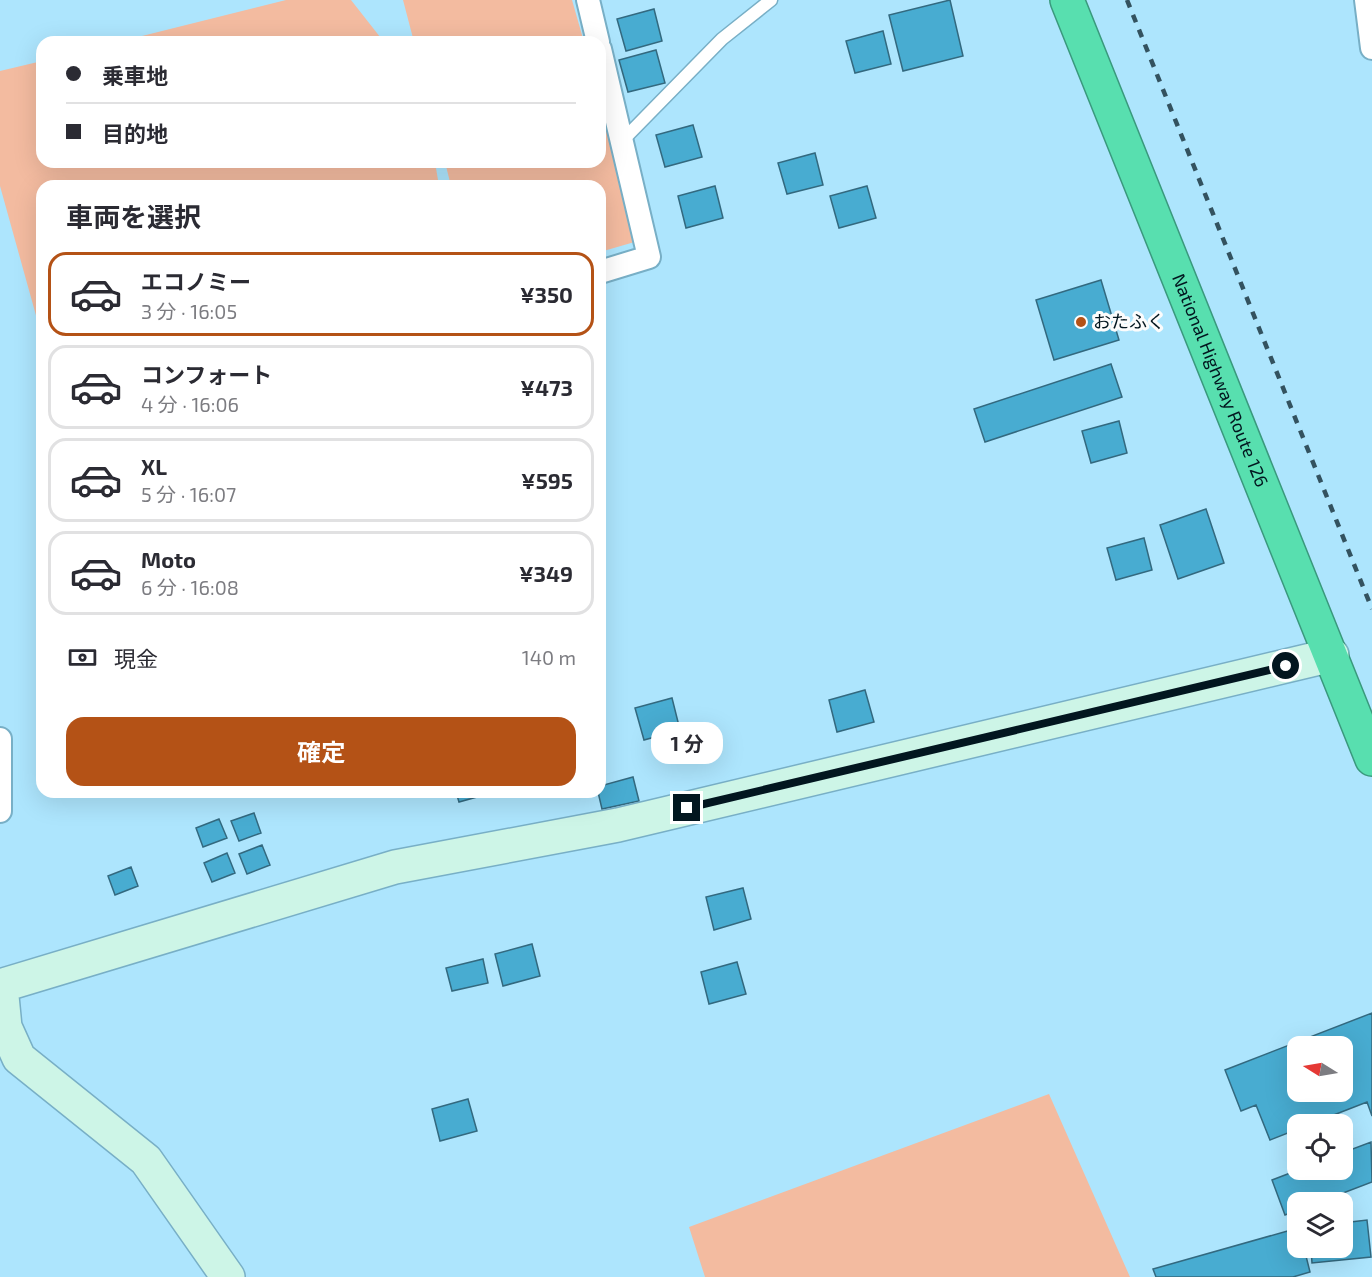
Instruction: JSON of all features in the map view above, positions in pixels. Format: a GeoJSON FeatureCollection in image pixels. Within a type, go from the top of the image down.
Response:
{"type":"FeatureCollection","features":[{"type":"Feature","properties":{"kind":"highway","name":"National Highway Route 126"},"geometry":{"type":"LineString","coordinates":[[1066,0],[1372,759]]}},
{"type":"Feature","properties":{"kind":"street"},"geometry":{"type":"LineString","coordinates":[[588,0],[597,36]]}},
{"type":"Feature","properties":{"kind":"street"},"geometry":{"type":"LineString","coordinates":[[1366,0],[1372,48]]}},
{"type":"Feature","properties":{"kind":"street"},"geometry":{"type":"LineString","coordinates":[[606,74],[649,257],[606,270]]}},
{"type":"Feature","properties":{"kind":"street"},"geometry":{"type":"LineString","coordinates":[[228,1277],[146,1160],[19,1058],[5,1027],[0,982],[395,867],[618,825],[1332,655]]}},
{"type":"Feature","properties":{"kind":"street"},"geometry":{"type":"LineString","coordinates":[[0,739],[0,811]]}},
{"type":"Feature","properties":{"kind":"lane"},"geometry":{"type":"LineString","coordinates":[[622,141],[722,39],[771,0]]}},
{"type":"Feature","properties":{"kind":"shaded area"},"geometry":{"type":"Polygon","coordinates":[[[286,0],[351,0],[379,36],[142,36],[286,0]]]}},
{"type":"Feature","properties":{"kind":"shaded area"},"geometry":{"type":"Polygon","coordinates":[[[403,0],[572,0],[582,36],[412,36],[403,0]]]}},
{"type":"Feature","properties":{"kind":"shaded area"},"geometry":{"type":"Polygon","coordinates":[[[36,62],[36,168],[436,168],[438,180],[36,180],[36,315],[0,186],[0,71],[36,62]]]}},
{"type":"Feature","properties":{"kind":"shaded area"},"geometry":{"type":"Polygon","coordinates":[[[606,124],[638,241],[606,250],[606,180],[450,180],[446,168],[606,168],[606,124]]]}},
{"type":"Feature","properties":{"kind":"shaded area"},"geometry":{"type":"Polygon","coordinates":[[[1049,1094],[1130,1277],[705,1277],[689,1227],[1049,1094]]]}},
{"type":"Feature","properties":{"kind":"building"},"geometry":{"type":"Polygon","coordinates":[[[950,0],[963,56],[903,71],[889,15],[950,0]]]}},
{"type":"Feature","properties":{"kind":"building"},"geometry":{"type":"Polygon","coordinates":[[[654,9],[662,41],[626,51],[617,19],[654,9]]]}},
{"type":"Feature","properties":{"kind":"building"},"geometry":{"type":"Polygon","coordinates":[[[883,31],[891,64],[855,73],[846,41],[883,31]]]}},
{"type":"Feature","properties":{"kind":"building"},"geometry":{"type":"Polygon","coordinates":[[[656,50],[665,83],[628,92],[619,60],[656,50]]]}},
{"type":"Feature","properties":{"kind":"building"},"geometry":{"type":"Polygon","coordinates":[[[693,125],[702,157],[665,167],[656,135],[693,125]]]}},
{"type":"Feature","properties":{"kind":"building"},"geometry":{"type":"Polygon","coordinates":[[[815,153],[823,185],[787,194],[778,163],[815,153]]]}},
{"type":"Feature","properties":{"kind":"building"},"geometry":{"type":"Polygon","coordinates":[[[715,186],[723,218],[686,228],[678,196],[715,186]]]}},
{"type":"Feature","properties":{"kind":"building"},"geometry":{"type":"Polygon","coordinates":[[[867,186],[876,218],[839,228],[830,196],[867,186]]]}},
{"type":"Feature","properties":{"kind":"building"},"geometry":{"type":"Polygon","coordinates":[[[1101,280],[1119,340],[1054,360],[1036,300],[1101,280]]]}},
{"type":"Feature","properties":{"kind":"building"},"geometry":{"type":"Polygon","coordinates":[[[1111,364],[1122,397],[985,442],[974,409],[1111,364]]]}},
{"type":"Feature","properties":{"kind":"building"},"geometry":{"type":"Polygon","coordinates":[[[1119,421],[1127,453],[1091,463],[1082,431],[1119,421]]]}},
{"type":"Feature","properties":{"kind":"building"},"geometry":{"type":"Polygon","coordinates":[[[1206,509],[1224,563],[1178,579],[1160,525],[1206,509]]]}},
{"type":"Feature","properties":{"kind":"building"},"geometry":{"type":"Polygon","coordinates":[[[1144,538],[1152,570],[1116,580],[1107,548],[1144,538]]]}},
{"type":"Feature","properties":{"kind":"building"},"geometry":{"type":"Polygon","coordinates":[[[865,690],[874,722],[837,732],[829,700],[865,690]]]}},
{"type":"Feature","properties":{"kind":"building"},"geometry":{"type":"Polygon","coordinates":[[[672,698],[680,730],[644,740],[635,708],[672,698]]]}},
{"type":"Feature","properties":{"kind":"building"},"geometry":{"type":"Polygon","coordinates":[[[633,777],[639,801],[602,809],[599,798],[606,798],[606,784],[633,777]]]}},
{"type":"Feature","properties":{"kind":"building"},"geometry":{"type":"Polygon","coordinates":[[[458,798],[473,798],[459,802],[458,798]]]}},
{"type":"Feature","properties":{"kind":"building"},"geometry":{"type":"Polygon","coordinates":[[[254,813],[261,833],[239,841],[231,821],[254,813]]]}},
{"type":"Feature","properties":{"kind":"building"},"geometry":{"type":"Polygon","coordinates":[[[219,819],[227,838],[203,847],[196,828],[219,819]]]}},
{"type":"Feature","properties":{"kind":"building"},"geometry":{"type":"Polygon","coordinates":[[[262,845],[270,865],[247,874],[239,854],[262,845]]]}},
{"type":"Feature","properties":{"kind":"building"},"geometry":{"type":"Polygon","coordinates":[[[227,853],[235,873],[212,882],[204,863],[227,853]]]}},
{"type":"Feature","properties":{"kind":"building"},"geometry":{"type":"Polygon","coordinates":[[[131,867],[138,886],[115,895],[108,876],[131,867]]]}},
{"type":"Feature","properties":{"kind":"building"},"geometry":{"type":"Polygon","coordinates":[[[743,888],[751,919],[714,930],[706,897],[743,888]]]}},
{"type":"Feature","properties":{"kind":"building"},"geometry":{"type":"Polygon","coordinates":[[[532,944],[540,976],[503,986],[495,954],[532,944]]]}},
{"type":"Feature","properties":{"kind":"building"},"geometry":{"type":"Polygon","coordinates":[[[483,959],[488,983],[452,991],[446,968],[483,959]]]}},
{"type":"Feature","properties":{"kind":"building"},"geometry":{"type":"Polygon","coordinates":[[[737,962],[746,994],[709,1004],[701,972],[737,962]]]}},
{"type":"Feature","properties":{"kind":"building"},"geometry":{"type":"Polygon","coordinates":[[[1372,1013],[1372,1116],[1367,1102],[1336,1114],[1287,1114],[1287,1133],[1270,1140],[1256,1105],[1241,1111],[1225,1070],[1287,1046],[1287,1102],[1353,1102],[1353,1036],[1313,1036],[1372,1013]]]}},
{"type":"Feature","properties":{"kind":"building"},"geometry":{"type":"Polygon","coordinates":[[[468,1099],[477,1131],[440,1141],[432,1109],[468,1099]]]}},
{"type":"Feature","properties":{"kind":"building"},"geometry":{"type":"Polygon","coordinates":[[[1371,1142],[1372,1182],[1346,1192],[1287,1192],[1287,1214],[1285,1215],[1272,1180],[1287,1174],[1287,1180],[1353,1180],[1353,1149],[1371,1142]]]}},
{"type":"Feature","properties":{"kind":"building"},"geometry":{"type":"Polygon","coordinates":[[[1367,1220],[1371,1257],[1312,1263],[1312,1258],[1353,1258],[1353,1222],[1367,1220]]]}},
{"type":"Feature","properties":{"kind":"building"},"geometry":{"type":"Polygon","coordinates":[[[1287,1231],[1287,1258],[1306,1258],[1310,1272],[1293,1277],[1156,1277],[1153,1269],[1287,1231]]]}},
{"type":"Feature","properties":{"kind":"railway"},"geometry":{"type":"LineString","coordinates":[[1127,0],[1372,609]]}},
{"type":"Feature","properties":{"kind":"place","name":"おたふく"},"geometry":{"type":"Point","coordinates":[1081,322]}},
{"type":"Feature","properties":{"kind":"route"},"geometry":{"type":"LineString","coordinates":[[687,808],[1286,666]]}}]}
